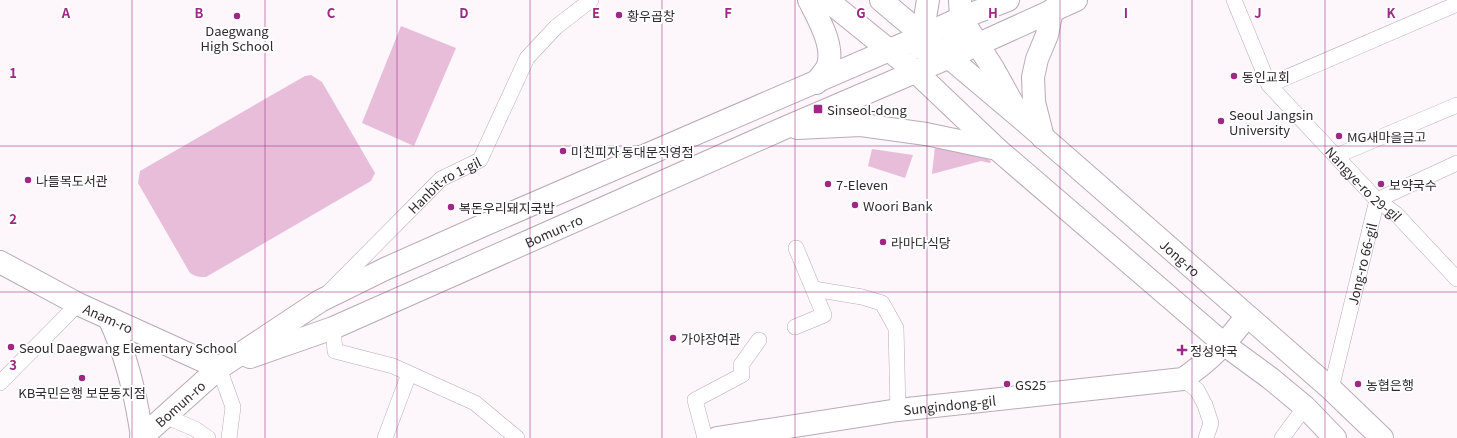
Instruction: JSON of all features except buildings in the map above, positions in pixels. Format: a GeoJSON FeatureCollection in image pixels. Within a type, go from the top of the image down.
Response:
{"type":"FeatureCollection","features":[{"type":"Feature","properties":{"kind":"main road"},"geometry":{"type":"LineString","coordinates":[[809,0],[827,43],[830,56],[827,67],[816,83],[826,111]]}},
{"type":"Feature","properties":{"kind":"main road"},"geometry":{"type":"LineString","coordinates":[[827,0],[916,72],[997,149],[1225,345],[1270,378],[1305,407],[1335,438]]}},
{"type":"Feature","properties":{"kind":"main road","name":"Jong-ro"},"geometry":{"type":"LineString","coordinates":[[880,0],[1021,118],[1331,389],[1382,438]]}},
{"type":"Feature","properties":{"kind":"main road"},"geometry":{"type":"LineString","coordinates":[[916,72],[928,0]]}},
{"type":"Feature","properties":{"kind":"main road","name":"Bomun-ro"},"geometry":{"type":"LineString","coordinates":[[219,368],[333,328],[782,128],[826,111],[950,58],[1012,28],[1049,5],[1076,0]]}},
{"type":"Feature","properties":{"kind":"main road","name":"Bomun-ro"},"geometry":{"type":"LineString","coordinates":[[141,437],[219,368],[320,301],[385,269],[484,225],[858,65],[888,50],[922,36],[961,9],[1004,2]]}},
{"type":"Feature","properties":{"kind":"main road"},"geometry":{"type":"LineString","coordinates":[[1043,138],[1034,102],[1033,77],[1037,59],[1046,35],[1049,5]]}},
{"type":"Feature","properties":{"kind":"main road"},"geometry":{"type":"LineString","coordinates":[[961,9],[978,44],[1021,118]]}},
{"type":"Feature","properties":{"kind":"main road"},"geometry":{"type":"LineString","coordinates":[[950,58],[961,9]]}},
{"type":"Feature","properties":{"kind":"main road"},"geometry":{"type":"LineString","coordinates":[[782,128],[860,126],[926,134],[997,149]]}},
{"type":"Feature","properties":{"kind":"main road","name":"Anam-ro"},"geometry":{"type":"LineString","coordinates":[[0,262],[78,304],[219,368]]}},
{"type":"Feature","properties":{"kind":"main road","name":"Sungindong-gil"},"geometry":{"type":"LineString","coordinates":[[717,438],[792,432],[898,410],[1183,378],[1206,363],[1225,345],[1247,316]]}},
{"type":"Feature","properties":{"kind":"main road"},"geometry":{"type":"LineString","coordinates":[[109,318],[118,336],[130,373],[141,437]]}},
{"type":"Feature","properties":{"kind":"street","name":"Hanbit-ro 1-gil"},"geometry":{"type":"LineString","coordinates":[[320,301],[441,179],[480,160],[526,58],[556,27],[591,0]]}},
{"type":"Feature","properties":{"kind":"street","name":"Nangye-ro 29-gil"},"geometry":{"type":"LineString","coordinates":[[1234,0],[1269,85],[1377,200],[1396,214],[1457,279]]}},
{"type":"Feature","properties":{"kind":"street"},"geometry":{"type":"LineString","coordinates":[[1269,85],[1457,4]]}},
{"type":"Feature","properties":{"kind":"street"},"geometry":{"type":"LineString","coordinates":[[1336,156],[1457,105]]}},
{"type":"Feature","properties":{"kind":"street"},"geometry":{"type":"LineString","coordinates":[[1377,200],[1457,163]]}},
{"type":"Feature","properties":{"kind":"street","name":"Jong-ro 66-gil"},"geometry":{"type":"LineString","coordinates":[[1331,389],[1377,200]]}},
{"type":"Feature","properties":{"kind":"street"},"geometry":{"type":"LineString","coordinates":[[795,327],[824,315],[796,248]]}},
{"type":"Feature","properties":{"kind":"street"},"geometry":{"type":"LineString","coordinates":[[814,290],[862,297],[882,303],[893,320],[896,328],[898,410]]}},
{"type":"Feature","properties":{"kind":"street"},"geometry":{"type":"LineString","coordinates":[[0,383],[78,304]]}},
{"type":"Feature","properties":{"kind":"street"},"geometry":{"type":"LineString","coordinates":[[333,328],[335,351],[394,366],[475,403],[517,438]]}},
{"type":"Feature","properties":{"kind":"street"},"geometry":{"type":"LineString","coordinates":[[705,438],[695,400],[742,375],[741,365],[759,340]]}},
{"type":"Feature","properties":{"kind":"street"},"geometry":{"type":"LineString","coordinates":[[219,368],[233,406],[229,438]]}},
{"type":"Feature","properties":{"kind":"street"},"geometry":{"type":"LineString","coordinates":[[385,438],[409,374]]}},
{"type":"Feature","properties":{"kind":"street"},"geometry":{"type":"LineString","coordinates":[[1183,378],[1197,390],[1205,405],[1211,423],[1206,438]]}},
{"type":"Feature","properties":{"kind":"street"},"geometry":{"type":"LineString","coordinates":[[1282,438],[1305,407]]}},
{"type":"Feature","properties":{"kind":"street"},"geometry":{"type":"LineString","coordinates":[[165,416],[195,429],[208,438]]}},
{"type":"Feature","properties":{"kind":"shaded area"},"geometry":{"type":"Polygon","coordinates":[[[401,26],[456,48],[414,146],[362,123],[401,26]]]}},
{"type":"Feature","properties":{"kind":"shaded area"},"geometry":{"type":"Polygon","coordinates":[[[311,75],[322,82],[375,173],[371,181],[206,277],[190,273],[138,183],[140,171],[305,76],[311,75]]]}},
{"type":"Feature","properties":{"kind":"shaded area"},"geometry":{"type":"Polygon","coordinates":[[[935,147],[986,158],[991,161],[990,163],[981,161],[932,174],[935,147]]]}},
{"type":"Feature","properties":{"kind":"shaded area"},"geometry":{"type":"Polygon","coordinates":[[[872,149],[913,155],[905,178],[868,166],[872,149]]]}},
{"type":"Feature","properties":{"kind":"place","name":"황우곱창"},"geometry":{"type":"Point","coordinates":[619,15]}},
{"type":"Feature","properties":{"kind":"place","name":"Daegwang High School"},"geometry":{"type":"Point","coordinates":[237,16]}},
{"type":"Feature","properties":{"kind":"place","name":"동인교회"},"geometry":{"type":"Point","coordinates":[1234,76]}},
{"type":"Feature","properties":{"kind":"place","name":"Sinseol-dong"},"geometry":{"type":"Point","coordinates":[818,109]}},
{"type":"Feature","properties":{"kind":"place","name":"Seoul Jangsin University"},"geometry":{"type":"Point","coordinates":[1221,121]}},
{"type":"Feature","properties":{"kind":"place","name":"MG새마을금고"},"geometry":{"type":"Point","coordinates":[1339,136]}},
{"type":"Feature","properties":{"kind":"place","name":"미친피자 동대문직영점"},"geometry":{"type":"Point","coordinates":[563,151]}},
{"type":"Feature","properties":{"kind":"place","name":"나들목도서관"},"geometry":{"type":"Point","coordinates":[28,180]}},
{"type":"Feature","properties":{"kind":"place","name":"7-Eleven"},"geometry":{"type":"Point","coordinates":[828,184]}},
{"type":"Feature","properties":{"kind":"place","name":"보약국수"},"geometry":{"type":"Point","coordinates":[1381,184]}},
{"type":"Feature","properties":{"kind":"place","name":"Woori Bank"},"geometry":{"type":"Point","coordinates":[855,205]}},
{"type":"Feature","properties":{"kind":"place","name":"복돈우리돼지국밥"},"geometry":{"type":"Point","coordinates":[451,207]}},
{"type":"Feature","properties":{"kind":"place","name":"라마다식당"},"geometry":{"type":"Point","coordinates":[883,242]}},
{"type":"Feature","properties":{"kind":"place","name":"가야장여관"},"geometry":{"type":"Point","coordinates":[673,338]}},
{"type":"Feature","properties":{"kind":"place","name":"Seoul Daegwang Elementary School"},"geometry":{"type":"Point","coordinates":[11,347]}},
{"type":"Feature","properties":{"kind":"place","name":"정성약국"},"geometry":{"type":"Point","coordinates":[1182,350]}},
{"type":"Feature","properties":{"kind":"place","name":"KB국민은행 보문동지점"},"geometry":{"type":"Point","coordinates":[82,378]}},
{"type":"Feature","properties":{"kind":"place","name":"GS25"},"geometry":{"type":"Point","coordinates":[1007,384]}},
{"type":"Feature","properties":{"kind":"place","name":"농협은행"},"geometry":{"type":"Point","coordinates":[1358,384]}}]}
